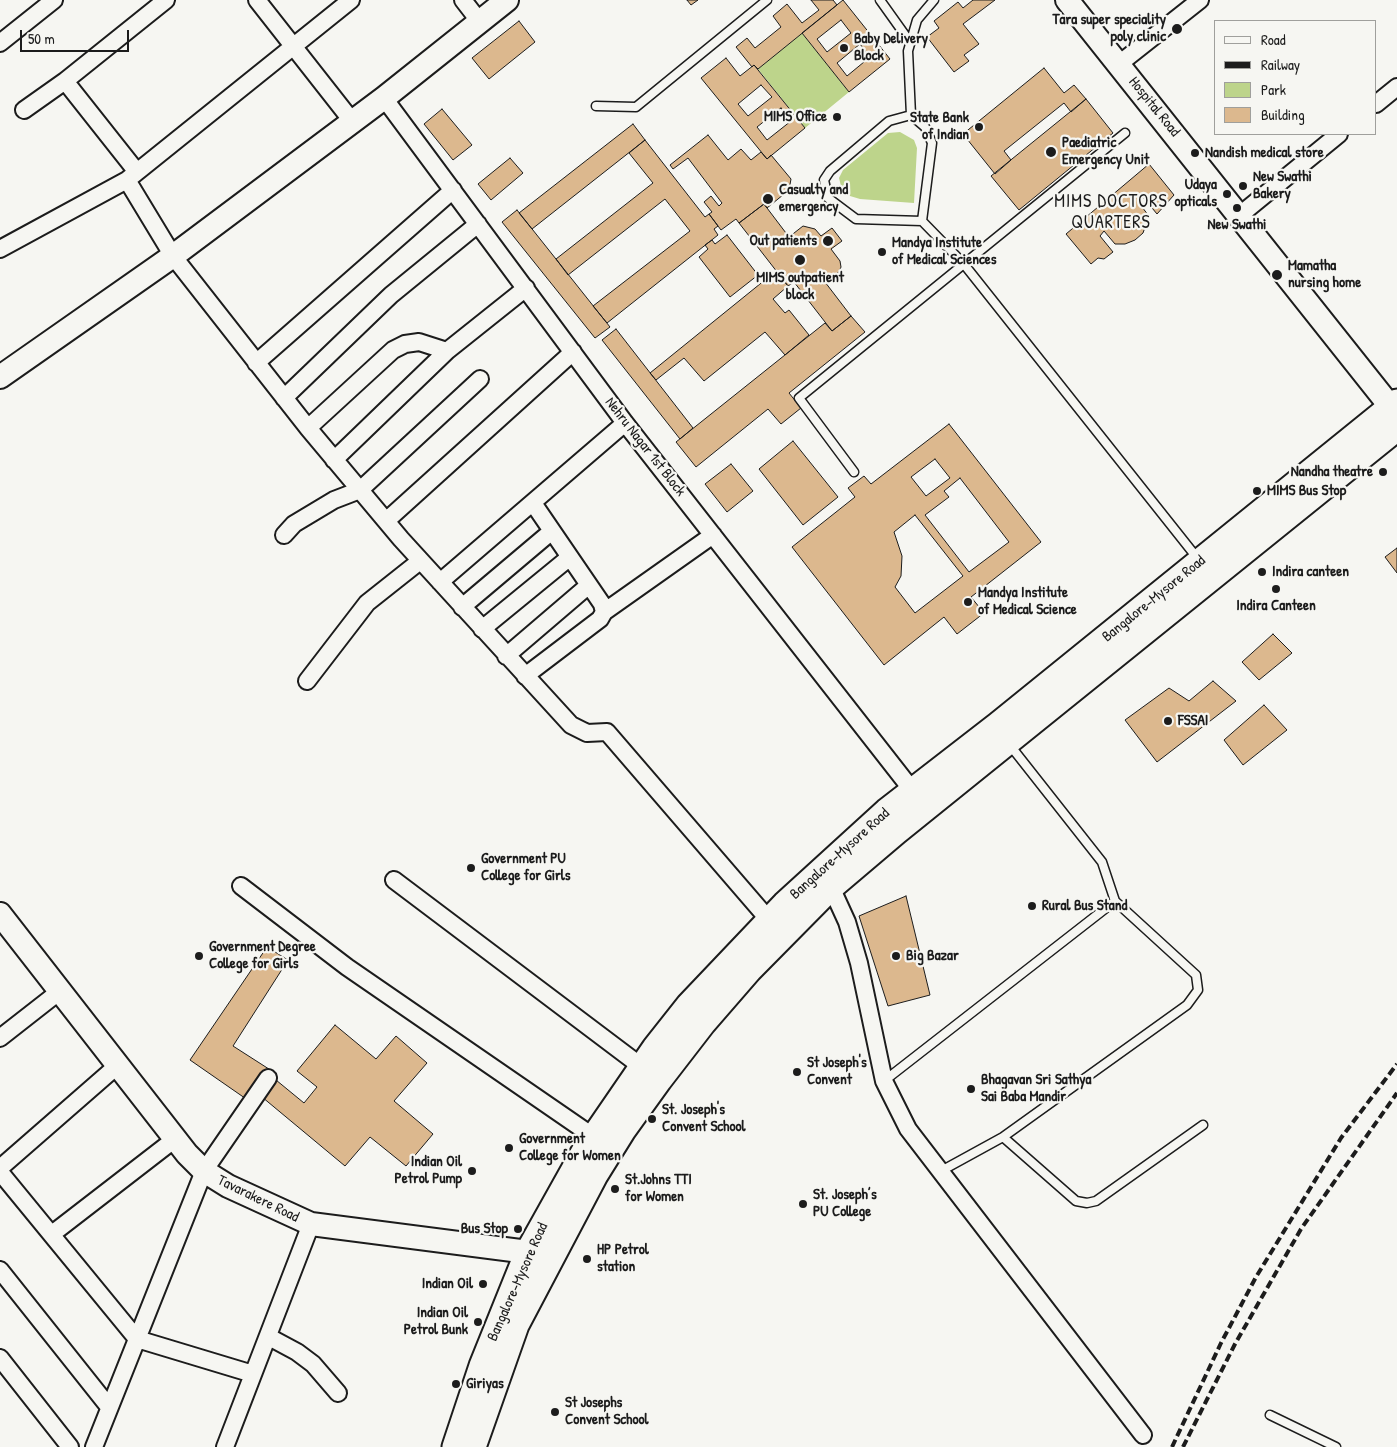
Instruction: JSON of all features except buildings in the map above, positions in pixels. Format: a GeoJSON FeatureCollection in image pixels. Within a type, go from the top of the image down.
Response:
{"type":"FeatureCollection","features":[{"type":"Feature","properties":{"kind":"main road","name":"Bangalore-Mysore Road"},"geometry":{"type":"LineString","coordinates":[[473,1447],[539,1255],[659,1080],[703,1022],[743,977],[831,887],[1003,734],[1206,570],[1395,413]]}},
{"type":"Feature","properties":{"kind":"main road","name":"Bangalore-Mysore Road"},"geometry":{"type":"LineString","coordinates":[[455,1447],[482,1366],[539,1255],[594,1137],[642,1067],[689,1005],[769,920],[818,872],[912,790],[1003,734]]}},
{"type":"Feature","properties":{"kind":"street"},"geometry":{"type":"LineString","coordinates":[[0,43],[54,0]]}},
{"type":"Feature","properties":{"kind":"street"},"geometry":{"type":"LineString","coordinates":[[24,110],[65,81],[166,0]]}},
{"type":"Feature","properties":{"kind":"street"},"geometry":{"type":"LineString","coordinates":[[257,0],[352,121]]}},
{"type":"Feature","properties":{"kind":"street"},"geometry":{"type":"LineString","coordinates":[[0,249],[132,176],[351,0]]}},
{"type":"Feature","properties":{"kind":"street"},"geometry":{"type":"LineString","coordinates":[[463,0],[480,22]]}},
{"type":"Feature","properties":{"kind":"street"},"geometry":{"type":"LineString","coordinates":[[0,377],[173,256],[384,98],[507,0]]}},
{"type":"Feature","properties":{"kind":"street","name":"Hospital Road"},"geometry":{"type":"LineString","coordinates":[[1067,0],[1240,215],[1395,413]]}},
{"type":"Feature","properties":{"kind":"street"},"geometry":{"type":"LineString","coordinates":[[1119,64],[1200,0]]}},
{"type":"Feature","properties":{"kind":"street"},"geometry":{"type":"LineString","coordinates":[[65,81],[132,176],[173,256],[334,460],[420,561],[571,725],[586,733],[607,732],[769,920]]}},
{"type":"Feature","properties":{"kind":"street"},"geometry":{"type":"LineString","coordinates":[[1377,103],[1397,87]]}},
{"type":"Feature","properties":{"kind":"street","name":"Nehru Nagar 1st Block"},"geometry":{"type":"LineString","coordinates":[[384,98],[626,423],[912,790]]}},
{"type":"Feature","properties":{"kind":"street"},"geometry":{"type":"LineString","coordinates":[[1240,215],[1338,135]]}},
{"type":"Feature","properties":{"kind":"street"},"geometry":{"type":"LineString","coordinates":[[256,363],[453,190]]}},
{"type":"Feature","properties":{"kind":"street"},"geometry":{"type":"LineString","coordinates":[[284,398],[391,295],[478,224]]}},
{"type":"Feature","properties":{"kind":"street"},"geometry":{"type":"LineString","coordinates":[[334,460],[447,351],[526,288]]}},
{"type":"Feature","properties":{"kind":"street"},"geometry":{"type":"LineString","coordinates":[[308,428],[393,350],[405,344],[419,342],[447,351]]}},
{"type":"Feature","properties":{"kind":"street"},"geometry":{"type":"LineString","coordinates":[[386,521],[573,352]]}},
{"type":"Feature","properties":{"kind":"street"},"geometry":{"type":"LineString","coordinates":[[284,536],[294,524],[334,500],[360,490],[480,379]]}},
{"type":"Feature","properties":{"kind":"street"},"geometry":{"type":"LineString","coordinates":[[440,582],[626,423]]}},
{"type":"Feature","properties":{"kind":"street"},"geometry":{"type":"LineString","coordinates":[[533,503],[602,604],[604,612]]}},
{"type":"Feature","properties":{"kind":"street"},"geometry":{"type":"LineString","coordinates":[[462,607],[552,531]]}},
{"type":"Feature","properties":{"kind":"street"},"geometry":{"type":"LineString","coordinates":[[525,676],[600,619],[604,612],[713,535]]}},
{"type":"Feature","properties":{"kind":"street"},"geometry":{"type":"LineString","coordinates":[[482,630],[570,557]]}},
{"type":"Feature","properties":{"kind":"street"},"geometry":{"type":"LineString","coordinates":[[306,681],[367,603],[420,561]]}},
{"type":"Feature","properties":{"kind":"street"},"geometry":{"type":"LineString","coordinates":[[506,656],[589,585]]}},
{"type":"Feature","properties":{"kind":"street"},"geometry":{"type":"LineString","coordinates":[[394,880],[642,1067]]}},
{"type":"Feature","properties":{"kind":"street"},"geometry":{"type":"LineString","coordinates":[[242,886],[347,967],[594,1137]]}},
{"type":"Feature","properties":{"kind":"street"},"geometry":{"type":"LineString","coordinates":[[831,887],[847,922],[859,963],[884,1081],[908,1129],[1143,1435]]}},
{"type":"Feature","properties":{"kind":"street","name":"Tavarakere Road"},"geometry":{"type":"LineString","coordinates":[[1,917],[175,1139],[204,1171],[228,1186],[311,1224],[539,1255]]}},
{"type":"Feature","properties":{"kind":"street"},"geometry":{"type":"LineString","coordinates":[[0,1038],[60,991]]}},
{"type":"Feature","properties":{"kind":"street"},"geometry":{"type":"LineString","coordinates":[[0,1168],[118,1065]]}},
{"type":"Feature","properties":{"kind":"street"},"geometry":{"type":"LineString","coordinates":[[94,1447],[204,1171],[268,1078]]}},
{"type":"Feature","properties":{"kind":"street"},"geometry":{"type":"LineString","coordinates":[[52,1234],[175,1139]]}},
{"type":"Feature","properties":{"kind":"street"},"geometry":{"type":"LineString","coordinates":[[0,1172],[137,1339],[253,1374]]}},
{"type":"Feature","properties":{"kind":"street"},"geometry":{"type":"LineString","coordinates":[[224,1447],[311,1224]]}},
{"type":"Feature","properties":{"kind":"street"},"geometry":{"type":"LineString","coordinates":[[0,1270],[109,1407]]}},
{"type":"Feature","properties":{"kind":"street"},"geometry":{"type":"LineString","coordinates":[[268,1336],[297,1352],[313,1364],[338,1393]]}},
{"type":"Feature","properties":{"kind":"street"},"geometry":{"type":"LineString","coordinates":[[0,1358],[70,1447]]}},
{"type":"Feature","properties":{"kind":"lane"},"geometry":{"type":"LineString","coordinates":[[596,106],[636,107],[767,0]]}},
{"type":"Feature","properties":{"kind":"lane"},"geometry":{"type":"LineString","coordinates":[[880,0],[910,42]]}},
{"type":"Feature","properties":{"kind":"lane"},"geometry":{"type":"LineString","coordinates":[[922,221],[932,143],[925,127],[911,115],[908,51],[917,20],[934,0]]}},
{"type":"Feature","properties":{"kind":"lane"},"geometry":{"type":"LineString","coordinates":[[911,115],[889,121],[830,171],[824,180],[828,198],[856,219],[922,221],[964,264],[1206,570]]}},
{"type":"Feature","properties":{"kind":"lane"},"geometry":{"type":"LineString","coordinates":[[854,472],[799,398],[1125,133]]}},
{"type":"Feature","properties":{"kind":"lane"},"geometry":{"type":"LineString","coordinates":[[941,1171],[1003,1137],[1187,1005],[1198,990],[1196,976],[1115,900],[1102,862],[1003,734]]}},
{"type":"Feature","properties":{"kind":"lane"},"geometry":{"type":"LineString","coordinates":[[884,1081],[1115,900]]}},
{"type":"Feature","properties":{"kind":"lane"},"geometry":{"type":"LineString","coordinates":[[1003,1137],[1076,1201],[1087,1203],[1096,1201],[1204,1125]]}},
{"type":"Feature","properties":{"kind":"lane"},"geometry":{"type":"LineString","coordinates":[[1270,1415],[1336,1447]]}},
{"type":"Feature","properties":{"kind":"green space"},"geometry":{"type":"Polygon","coordinates":[[[802,33],[849,92],[805,128],[758,69],[802,33]]]}},
{"type":"Feature","properties":{"kind":"green space"},"geometry":{"type":"Polygon","coordinates":[[[900,132],[914,140],[917,148],[914,203],[860,199],[850,196],[841,186],[839,178],[843,170],[888,133],[900,132]]]}},
{"type":"Feature","properties":{"kind":"railway"},"geometry":{"type":"LineString","coordinates":[[1172,1447],[1221,1343],[1256,1277],[1341,1138],[1397,1064]]}},
{"type":"Feature","properties":{"kind":"railway"},"geometry":{"type":"LineString","coordinates":[[1183,1447],[1235,1344],[1301,1229],[1397,1093]]}},
{"type":"Feature","properties":{"kind":"place","name":"Tara super speciality poly clinic"},"geometry":{"type":"Point","coordinates":[1177,29]}},
{"type":"Feature","properties":{"kind":"place","name":"Baby Delivery Block"},"geometry":{"type":"Point","coordinates":[844,48]}},
{"type":"Feature","properties":{"kind":"place","name":"MIMS Office"},"geometry":{"type":"Point","coordinates":[837,117]}},
{"type":"Feature","properties":{"kind":"place","name":"State Bank of Indian"},"geometry":{"type":"Point","coordinates":[979,127]}},
{"type":"Feature","properties":{"kind":"place","name":"Paediatric Emergency Unit"},"geometry":{"type":"Point","coordinates":[1051,152]}},
{"type":"Feature","properties":{"kind":"place","name":"Nandish medical store"},"geometry":{"type":"Point","coordinates":[1195,153]}},
{"type":"Feature","properties":{"kind":"place","name":"New Swathi Bakery"},"geometry":{"type":"Point","coordinates":[1243,186]}},
{"type":"Feature","properties":{"kind":"place","name":"Udaya opticals"},"geometry":{"type":"Point","coordinates":[1227,194]}},
{"type":"Feature","properties":{"kind":"place","name":"Casualty and emergency"},"geometry":{"type":"Point","coordinates":[768,199]}},
{"type":"Feature","properties":{"kind":"place","name":"New Swathi"},"geometry":{"type":"Point","coordinates":[1237,208]}},
{"type":"Feature","properties":{"kind":"place","name":"Out patients"},"geometry":{"type":"Point","coordinates":[828,241]}},
{"type":"Feature","properties":{"kind":"place","name":"Mandya Institute of Medical Sciences"},"geometry":{"type":"Point","coordinates":[882,252]}},
{"type":"Feature","properties":{"kind":"place","name":"MIMS outpatient block"},"geometry":{"type":"Point","coordinates":[800,260]}},
{"type":"Feature","properties":{"kind":"place","name":"Mamatha nursing home"},"geometry":{"type":"Point","coordinates":[1277,275]}},
{"type":"Feature","properties":{"kind":"place","name":"Nandha theatre"},"geometry":{"type":"Point","coordinates":[1383,472]}},
{"type":"Feature","properties":{"kind":"place","name":"MIMS Bus Stop"},"geometry":{"type":"Point","coordinates":[1257,491]}},
{"type":"Feature","properties":{"kind":"place","name":"Indira canteen"},"geometry":{"type":"Point","coordinates":[1262,572]}},
{"type":"Feature","properties":{"kind":"place","name":"Indira Canteen"},"geometry":{"type":"Point","coordinates":[1276,589]}},
{"type":"Feature","properties":{"kind":"place","name":"Mandya Institute of Medical Science"},"geometry":{"type":"Point","coordinates":[968,602]}},
{"type":"Feature","properties":{"kind":"place","name":"FSSAI"},"geometry":{"type":"Point","coordinates":[1168,721]}},
{"type":"Feature","properties":{"kind":"place","name":"Government PU College for Girls"},"geometry":{"type":"Point","coordinates":[471,868]}},
{"type":"Feature","properties":{"kind":"place","name":"Rural Bus Stand"},"geometry":{"type":"Point","coordinates":[1032,906]}},
{"type":"Feature","properties":{"kind":"place","name":"Government Degree College for Girls"},"geometry":{"type":"Point","coordinates":[199,956]}},
{"type":"Feature","properties":{"kind":"place","name":"Big Bazar"},"geometry":{"type":"Point","coordinates":[896,956]}},
{"type":"Feature","properties":{"kind":"place","name":"St Joseph's Convent"},"geometry":{"type":"Point","coordinates":[797,1072]}},
{"type":"Feature","properties":{"kind":"place","name":"Bhagavan Sri Sathya Sai Baba Mandir"},"geometry":{"type":"Point","coordinates":[971,1089]}},
{"type":"Feature","properties":{"kind":"place","name":"St. Joseph's Convent School"},"geometry":{"type":"Point","coordinates":[652,1119]}},
{"type":"Feature","properties":{"kind":"place","name":"Government College for Women"},"geometry":{"type":"Point","coordinates":[509,1148]}},
{"type":"Feature","properties":{"kind":"place","name":"Indian Oil Petrol Pump"},"geometry":{"type":"Point","coordinates":[472,1171]}},
{"type":"Feature","properties":{"kind":"place","name":"St.Johns TTI for Women"},"geometry":{"type":"Point","coordinates":[615,1189]}},
{"type":"Feature","properties":{"kind":"place","name":"St. Joseph’s PU College"},"geometry":{"type":"Point","coordinates":[803,1204]}},
{"type":"Feature","properties":{"kind":"place","name":"Bus Stop"},"geometry":{"type":"Point","coordinates":[518,1229]}},
{"type":"Feature","properties":{"kind":"place","name":"HP Petrol station"},"geometry":{"type":"Point","coordinates":[587,1259]}},
{"type":"Feature","properties":{"kind":"place","name":"Indian Oil"},"geometry":{"type":"Point","coordinates":[483,1284]}},
{"type":"Feature","properties":{"kind":"place","name":"Indian Oil Petrol Bunk"},"geometry":{"type":"Point","coordinates":[478,1322]}},
{"type":"Feature","properties":{"kind":"place","name":"Giriyas"},"geometry":{"type":"Point","coordinates":[456,1384]}},
{"type":"Feature","properties":{"kind":"place","name":"St Josephs Convent School"},"geometry":{"type":"Point","coordinates":[555,1412]}},
{"type":"Feature","properties":{"kind":"district","name":"MIMS DOCTORS QUARTERS"},"geometry":{"type":"Point","coordinates":[1111,212]}}]}
